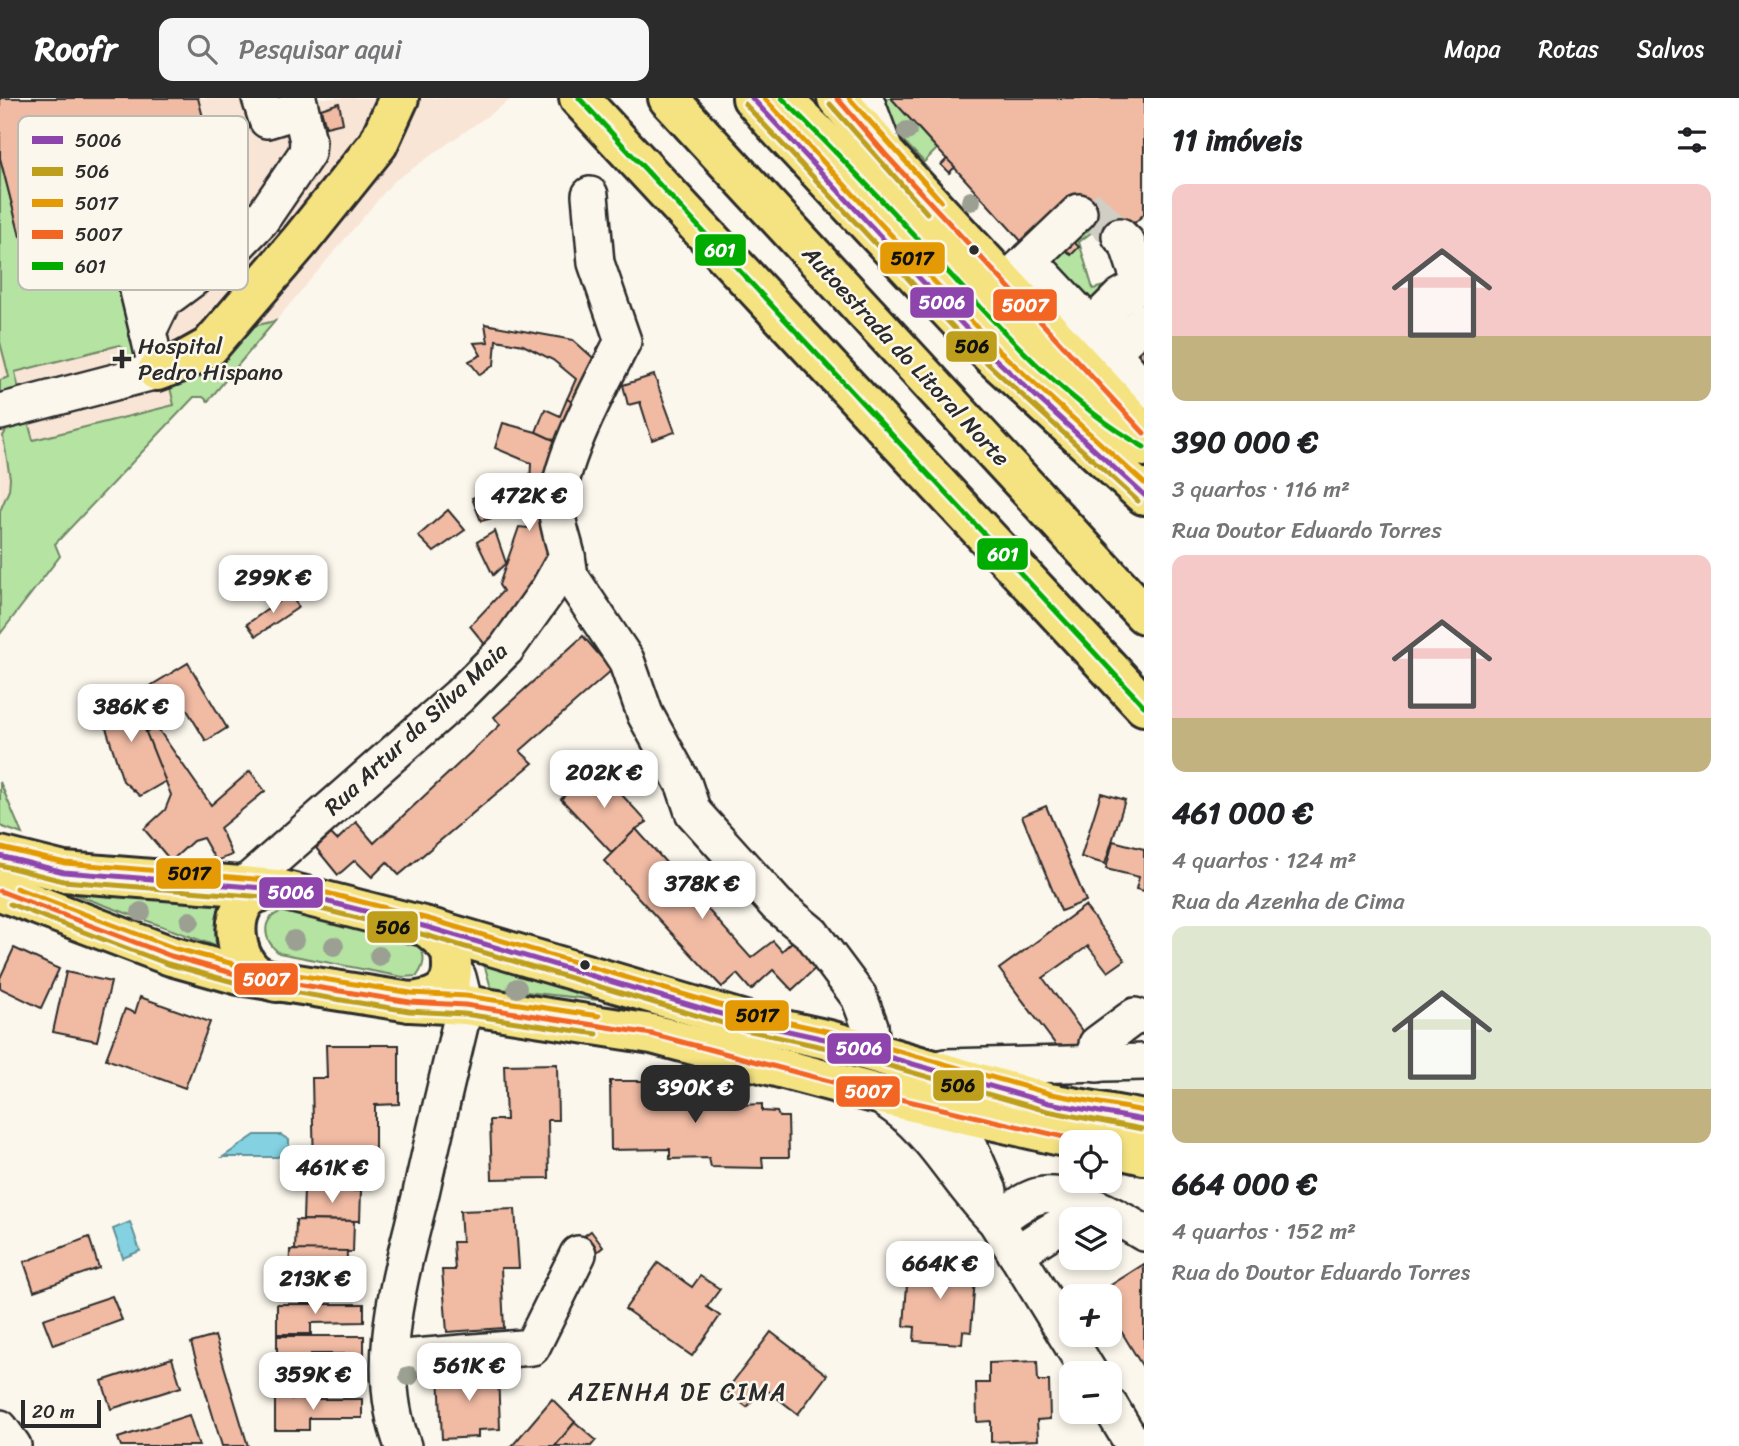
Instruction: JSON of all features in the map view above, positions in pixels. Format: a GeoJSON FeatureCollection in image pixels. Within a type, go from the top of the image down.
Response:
{"type":"FeatureCollection","features":[{"type":"Feature","properties":{"kind":"main road"},"geometry":{"type":"LineString","coordinates":[[157,371],[184,361],[209,347],[300,241],[378,144],[399,98]]}},
{"type":"Feature","properties":{"kind":"main road"},"geometry":{"type":"LineString","coordinates":[[579,98],[1144,706]]}},
{"type":"Feature","properties":{"kind":"main road","name":"Autoestrada do Litoral Norte"},"geometry":{"type":"LineString","coordinates":[[668,98],[1144,614]]}},
{"type":"Feature","properties":{"kind":"main road"},"geometry":{"type":"LineString","coordinates":[[837,98],[886,155],[1017,271],[1144,433]]}},
{"type":"Feature","properties":{"kind":"main road"},"geometry":{"type":"LineString","coordinates":[[770,101],[853,169],[972,298],[1065,391],[1109,428],[1144,447]]}},
{"type":"Feature","properties":{"kind":"main road"},"geometry":{"type":"LineString","coordinates":[[770,101],[783,135],[991,355],[1144,495]]}},
{"type":"Feature","properties":{"kind":"main road"},"geometry":{"type":"LineString","coordinates":[[0,856],[64,872],[261,888],[439,939],[748,1022],[791,1030],[1049,1102],[1144,1120]]}},
{"type":"Feature","properties":{"kind":"main road"},"geometry":{"type":"LineString","coordinates":[[261,888],[244,902],[236,933],[243,958],[252,971],[261,978],[276,982]]}},
{"type":"Feature","properties":{"kind":"main road"},"geometry":{"type":"LineString","coordinates":[[0,891],[171,956],[276,982],[410,1002],[465,1004],[652,1034],[878,1094],[1059,1136]]}},
{"type":"Feature","properties":{"kind":"main road"},"geometry":{"type":"LineString","coordinates":[[410,1002],[439,996],[447,987],[452,975],[439,939]]}},
{"type":"Feature","properties":{"kind":"main road"},"geometry":{"type":"LineString","coordinates":[[1122,1150],[1144,1155]]}},
{"type":"Feature","properties":{"kind":"street"},"geometry":{"type":"LineString","coordinates":[[248,232],[269,209],[307,153],[308,141],[299,104],[267,120],[260,98]]}},
{"type":"Feature","properties":{"kind":"street"},"geometry":{"type":"LineString","coordinates":[[865,98],[886,155]]}},
{"type":"Feature","properties":{"kind":"street"},"geometry":{"type":"LineString","coordinates":[[590,195],[596,263],[623,341],[595,396],[561,482],[557,514],[570,576],[626,660],[645,713],[684,785],[693,812],[777,905],[812,934],[859,997],[870,1026],[872,1053]]}},
{"type":"Feature","properties":{"kind":"street"},"geometry":{"type":"LineString","coordinates":[[1079,212],[1017,271],[1102,339],[1144,390]]}},
{"type":"Feature","properties":{"kind":"street"},"geometry":{"type":"LineString","coordinates":[[1102,339],[1120,297],[1143,285],[1127,243],[1121,236]]}},
{"type":"Feature","properties":{"kind":"street"},"geometry":{"type":"LineString","coordinates":[[0,412],[157,371],[138,290]]}},
{"type":"Feature","properties":{"kind":"street"},"geometry":{"type":"LineString","coordinates":[[148,332],[163,301],[178,290]]}},
{"type":"Feature","properties":{"kind":"street"},"geometry":{"type":"LineString","coordinates":[[1102,339],[1144,322]]}},
{"type":"Feature","properties":{"kind":"street","name":"Rua Artur da Silva Maia"},"geometry":{"type":"LineString","coordinates":[[261,888],[506,649],[548,590],[567,556]]}},
{"type":"Feature","properties":{"kind":"street"},"geometry":{"type":"LineString","coordinates":[[395,1444],[391,1359],[394,1310],[465,1004],[439,939]]}},
{"type":"Feature","properties":{"kind":"street"},"geometry":{"type":"LineString","coordinates":[[1097,1064],[1097,1044],[1135,1016]]}},
{"type":"Feature","properties":{"kind":"street"},"geometry":{"type":"LineString","coordinates":[[748,1022],[788,1041],[911,1081],[942,1109],[965,1136],[1016,1254],[1082,1361]]}},
{"type":"Feature","properties":{"kind":"street"},"geometry":{"type":"LineString","coordinates":[[921,1067],[1144,1062]]}},
{"type":"Feature","properties":{"kind":"street"},"geometry":{"type":"LineString","coordinates":[[878,1094],[908,1117],[948,1163],[975,1201],[993,1206],[1048,1195],[1092,1207]]}},
{"type":"Feature","properties":{"kind":"street"},"geometry":{"type":"LineString","coordinates":[[993,1206],[977,1139],[980,1132],[1000,1123]]}},
{"type":"Feature","properties":{"kind":"street"},"geometry":{"type":"LineString","coordinates":[[1122,1221],[1144,1233]]}},
{"type":"Feature","properties":{"kind":"street"},"geometry":{"type":"LineString","coordinates":[[1016,1254],[1059,1226]]}},
{"type":"Feature","properties":{"kind":"street"},"geometry":{"type":"LineString","coordinates":[[391,1359],[532,1347],[578,1254]]}},
{"type":"Feature","properties":{"kind":"street"},"geometry":{"type":"LineString","coordinates":[[1121,1424],[1134,1446]]}},
{"type":"Feature","properties":{"kind":"street"},"geometry":{"type":"LineString","coordinates":[[0,1429],[13,1446]]}},
{"type":"Feature","properties":{"kind":"shaded area","name":"Hospital Pedro Hispano"},"geometry":{"type":"Polygon","coordinates":[[[0,98],[513,98],[393,182],[208,401],[203,397],[194,397],[55,544],[60,556],[0,634],[0,98]]]}},
{"type":"Feature","properties":{"kind":"green space"},"geometry":{"type":"Polygon","coordinates":[[[881,98],[891,98],[937,149],[924,162],[890,127],[881,98]]]}},
{"type":"Feature","properties":{"kind":"green space"},"geometry":{"type":"Polygon","coordinates":[[[0,158],[18,228],[18,290],[123,290],[140,359],[127,368],[120,345],[15,372],[20,394],[0,396],[0,380],[9,377],[0,342],[0,158]]]}},
{"type":"Feature","properties":{"kind":"green space"},"geometry":{"type":"Polygon","coordinates":[[[1085,218],[1096,229],[1079,242],[1093,289],[1108,285],[1092,310],[1039,261],[1085,218]]]}},
{"type":"Feature","properties":{"kind":"green space"},"geometry":{"type":"Polygon","coordinates":[[[275,321],[208,401],[203,397],[194,397],[55,544],[60,556],[0,634],[0,511],[9,490],[10,478],[3,436],[10,424],[27,418],[33,440],[174,405],[169,383],[197,376],[237,330],[275,321]]]}},
{"type":"Feature","properties":{"kind":"green space"},"geometry":{"type":"Polygon","coordinates":[[[0,782],[22,834],[0,826],[0,782]]]}},
{"type":"Feature","properties":{"kind":"green space"},"geometry":{"type":"Polygon","coordinates":[[[33,879],[221,901],[215,930],[216,946],[33,879]]]}},
{"type":"Feature","properties":{"kind":"green space"},"geometry":{"type":"Polygon","coordinates":[[[285,911],[412,938],[420,946],[424,956],[423,965],[417,976],[403,977],[279,953],[269,941],[266,929],[271,918],[285,911]]]}},
{"type":"Feature","properties":{"kind":"green space"},"geometry":{"type":"Polygon","coordinates":[[[483,960],[597,1000],[491,988],[483,960]]]}},
{"type":"Feature","properties":{"kind":"water"},"geometry":{"type":"Polygon","coordinates":[[[255,1135],[281,1135],[289,1140],[289,1148],[278,1157],[223,1157],[255,1135]]]}},
{"type":"Feature","properties":{"kind":"water"},"geometry":{"type":"Polygon","coordinates":[[[130,1222],[140,1251],[123,1258],[113,1229],[130,1222]]]}},
{"type":"Feature","properties":{"kind":"building"},"geometry":{"type":"Polygon","coordinates":[[[0,98],[198,98],[203,116],[18,116],[18,228],[0,158],[0,98]]]}},
{"type":"Feature","properties":{"kind":"building"},"geometry":{"type":"Polygon","coordinates":[[[891,98],[1144,98],[1144,214],[1111,245],[1069,201],[1023,243],[891,98]]]}},
{"type":"Feature","properties":{"kind":"building"},"geometry":{"type":"Polygon","coordinates":[[[339,103],[343,123],[326,127],[321,109],[339,103]]]}},
{"type":"Feature","properties":{"kind":"building"},"geometry":{"type":"Polygon","coordinates":[[[947,159],[955,167],[949,173],[941,165],[947,159]]]}},
{"type":"Feature","properties":{"kind":"building"},"geometry":{"type":"Polygon","coordinates":[[[1074,242],[1079,247],[1071,255],[1065,249],[1074,242]]]}},
{"type":"Feature","properties":{"kind":"building"},"geometry":{"type":"Polygon","coordinates":[[[485,324],[573,340],[608,371],[588,412],[567,399],[576,379],[553,360],[523,345],[496,340],[494,365],[480,375],[469,361],[481,355],[474,343],[488,342],[485,324]]]}},
{"type":"Feature","properties":{"kind":"building"},"geometry":{"type":"Polygon","coordinates":[[[1144,340],[1144,369],[1130,353],[1144,340]]]}},
{"type":"Feature","properties":{"kind":"building"},"geometry":{"type":"Polygon","coordinates":[[[654,375],[675,432],[652,440],[640,402],[628,405],[623,385],[654,375]]]}},
{"type":"Feature","properties":{"kind":"building"},"geometry":{"type":"Polygon","coordinates":[[[567,399],[588,412],[573,449],[536,432],[545,409],[560,416],[567,399]]]}},
{"type":"Feature","properties":{"kind":"building"},"geometry":{"type":"Polygon","coordinates":[[[503,423],[536,432],[573,449],[548,590],[491,652],[470,626],[503,591],[499,585],[519,527],[528,528],[531,463],[495,448],[503,423]]]}},
{"type":"Feature","properties":{"kind":"building"},"geometry":{"type":"Polygon","coordinates":[[[505,484],[514,512],[481,521],[472,498],[505,484]]]}},
{"type":"Feature","properties":{"kind":"building"},"geometry":{"type":"Polygon","coordinates":[[[448,510],[465,530],[434,552],[418,536],[448,510]]]}},
{"type":"Feature","properties":{"kind":"building"},"geometry":{"type":"Polygon","coordinates":[[[495,531],[506,563],[493,575],[477,542],[495,531]]]}},
{"type":"Feature","properties":{"kind":"building"},"geometry":{"type":"Polygon","coordinates":[[[289,594],[299,607],[256,636],[247,624],[289,594]]]}},
{"type":"Feature","properties":{"kind":"building"},"geometry":{"type":"Polygon","coordinates":[[[583,636],[612,670],[520,751],[533,763],[399,875],[387,862],[372,877],[355,860],[338,875],[316,848],[331,834],[337,840],[356,822],[374,843],[500,725],[494,717],[583,636]]]}},
{"type":"Feature","properties":{"kind":"building"},"geometry":{"type":"Polygon","coordinates":[[[188,663],[227,728],[206,741],[184,705],[172,711],[177,720],[159,731],[137,694],[188,663]]]}},
{"type":"Feature","properties":{"kind":"building"},"geometry":{"type":"Polygon","coordinates":[[[128,688],[166,781],[140,796],[123,781],[98,703],[128,688]]]}},
{"type":"Feature","properties":{"kind":"building"},"geometry":{"type":"Polygon","coordinates":[[[156,726],[211,805],[250,771],[265,791],[220,828],[232,855],[216,861],[203,838],[193,841],[171,861],[144,829],[165,810],[171,795],[146,732],[156,726]]]}},
{"type":"Feature","properties":{"kind":"building"},"geometry":{"type":"Polygon","coordinates":[[[596,767],[647,822],[612,853],[561,799],[596,767]]]}},
{"type":"Feature","properties":{"kind":"building"},"geometry":{"type":"Polygon","coordinates":[[[1101,793],[1125,800],[1105,864],[1081,857],[1101,793]]]}},
{"type":"Feature","properties":{"kind":"building"},"geometry":{"type":"Polygon","coordinates":[[[1046,806],[1086,901],[1061,911],[1022,816],[1046,806]]]}},
{"type":"Feature","properties":{"kind":"building"},"geometry":{"type":"Polygon","coordinates":[[[636,829],[751,958],[773,941],[782,951],[796,938],[820,964],[792,990],[773,970],[751,990],[737,974],[722,987],[604,861],[636,829]]]}},
{"type":"Feature","properties":{"kind":"building"},"geometry":{"type":"Polygon","coordinates":[[[1113,841],[1144,849],[1144,891],[1136,889],[1139,877],[1106,869],[1113,841]]]}},
{"type":"Feature","properties":{"kind":"building"},"geometry":{"type":"Polygon","coordinates":[[[1085,906],[1125,960],[1108,972],[1088,946],[1043,978],[1091,1043],[1068,1061],[999,969],[1085,906]]]}},
{"type":"Feature","properties":{"kind":"building"},"geometry":{"type":"Polygon","coordinates":[[[14,948],[59,969],[41,1008],[0,988],[0,978],[14,948]]]}},
{"type":"Feature","properties":{"kind":"building"},"geometry":{"type":"Polygon","coordinates":[[[66,972],[111,982],[97,1041],[53,1032],[66,972]]]}},
{"type":"Feature","properties":{"kind":"building"},"geometry":{"type":"Polygon","coordinates":[[[140,997],[210,1022],[185,1088],[106,1059],[125,1009],[135,1013],[140,997]]]}},
{"type":"Feature","properties":{"kind":"building"},"geometry":{"type":"Polygon","coordinates":[[[326,1045],[399,1045],[399,1104],[375,1105],[375,1169],[314,1169],[312,1078],[327,1078],[326,1045]]]}},
{"type":"Feature","properties":{"kind":"building"},"geometry":{"type":"Polygon","coordinates":[[[557,1064],[558,1120],[548,1120],[549,1178],[492,1179],[490,1120],[506,1120],[504,1065],[557,1064]]]}},
{"type":"Feature","properties":{"kind":"building"},"geometry":{"type":"Polygon","coordinates":[[[610,1081],[669,1081],[669,1089],[708,1091],[708,1099],[739,1097],[741,1105],[762,1104],[762,1111],[777,1112],[779,1117],[788,1117],[789,1157],[762,1157],[763,1168],[711,1167],[709,1158],[670,1159],[670,1149],[611,1150],[610,1081]]]}},
{"type":"Feature","properties":{"kind":"building"},"geometry":{"type":"Polygon","coordinates":[[[304,1189],[361,1191],[360,1221],[303,1220],[304,1189]]]}},
{"type":"Feature","properties":{"kind":"building"},"geometry":{"type":"Polygon","coordinates":[[[515,1209],[519,1268],[501,1268],[504,1328],[447,1332],[442,1270],[455,1270],[453,1242],[462,1242],[460,1211],[515,1209]]]}},
{"type":"Feature","properties":{"kind":"building"},"geometry":{"type":"Polygon","coordinates":[[[296,1220],[354,1221],[353,1252],[295,1251],[296,1220]]]}},
{"type":"Feature","properties":{"kind":"building"},"geometry":{"type":"Polygon","coordinates":[[[591,1231],[603,1247],[590,1258],[577,1241],[591,1231]]]}},
{"type":"Feature","properties":{"kind":"building"},"geometry":{"type":"Polygon","coordinates":[[[89,1237],[99,1268],[34,1291],[24,1262],[89,1237]]]}},
{"type":"Feature","properties":{"kind":"building"},"geometry":{"type":"Polygon","coordinates":[[[290,1250],[347,1251],[346,1281],[289,1279],[290,1250]]]}},
{"type":"Feature","properties":{"kind":"building"},"geometry":{"type":"Polygon","coordinates":[[[919,1259],[969,1262],[968,1278],[975,1278],[971,1332],[963,1331],[962,1344],[914,1341],[915,1327],[904,1326],[908,1271],[918,1272],[919,1259]]]}},
{"type":"Feature","properties":{"kind":"building"},"geometry":{"type":"Polygon","coordinates":[[[658,1263],[692,1287],[700,1276],[720,1289],[707,1307],[720,1316],[692,1356],[625,1309],[658,1263]]]}},
{"type":"Feature","properties":{"kind":"building"},"geometry":{"type":"Polygon","coordinates":[[[1144,1264],[1144,1369],[1122,1333],[1122,1284],[1112,1284],[1144,1264]]]}},
{"type":"Feature","properties":{"kind":"building"},"geometry":{"type":"Polygon","coordinates":[[[112,1296],[122,1320],[53,1345],[43,1319],[112,1296]]]}},
{"type":"Feature","properties":{"kind":"building"},"geometry":{"type":"Polygon","coordinates":[[[277,1304],[364,1304],[364,1322],[311,1323],[311,1334],[277,1334],[277,1304]]]}},
{"type":"Feature","properties":{"kind":"building"},"geometry":{"type":"Polygon","coordinates":[[[771,1332],[827,1375],[798,1414],[763,1387],[747,1407],[726,1391],[771,1332]]]}},
{"type":"Feature","properties":{"kind":"building"},"geometry":{"type":"Polygon","coordinates":[[[215,1336],[248,1446],[222,1446],[191,1343],[215,1336]]]}},
{"type":"Feature","properties":{"kind":"building"},"geometry":{"type":"Polygon","coordinates":[[[277,1336],[364,1336],[364,1354],[311,1354],[311,1366],[277,1366],[277,1336]]]}},
{"type":"Feature","properties":{"kind":"building"},"geometry":{"type":"Polygon","coordinates":[[[172,1358],[181,1387],[111,1409],[102,1381],[172,1358]]]}},
{"type":"Feature","properties":{"kind":"building"},"geometry":{"type":"Polygon","coordinates":[[[1037,1361],[1038,1381],[1049,1381],[1050,1419],[1037,1420],[1038,1440],[991,1442],[991,1421],[977,1422],[976,1383],[989,1383],[989,1363],[1037,1361]]]}},
{"type":"Feature","properties":{"kind":"building"},"geometry":{"type":"Polygon","coordinates":[[[276,1367],[363,1367],[363,1385],[309,1385],[309,1397],[276,1397],[276,1367]]]}},
{"type":"Feature","properties":{"kind":"building"},"geometry":{"type":"Polygon","coordinates":[[[498,1371],[500,1429],[478,1430],[478,1437],[442,1439],[439,1373],[498,1371]]]}},
{"type":"Feature","properties":{"kind":"building"},"geometry":{"type":"Polygon","coordinates":[[[275,1399],[362,1399],[362,1418],[309,1418],[309,1430],[275,1430],[275,1399]]]}},
{"type":"Feature","properties":{"kind":"building"},"geometry":{"type":"Polygon","coordinates":[[[552,1399],[575,1422],[555,1446],[512,1446],[552,1399]]]}},
{"type":"Feature","properties":{"kind":"building"},"geometry":{"type":"Polygon","coordinates":[[[189,1415],[199,1446],[121,1446],[118,1438],[189,1415]]]}},
{"type":"Feature","properties":{"kind":"building"},"geometry":{"type":"Polygon","coordinates":[[[575,1422],[596,1440],[591,1446],[555,1446],[575,1422]]]}},
{"type":"Feature","properties":{"kind":"tunnel"},"geometry":{"type":"LineString","coordinates":[[1086,205],[1120,236]]}},
{"type":"Feature","properties":{"kind":"transit line","name":"601"},"geometry":{"type":"LineString","coordinates":[[579,98],[1144,706]]}},
{"type":"Feature","properties":{"kind":"transit line","name":"5006"},"geometry":{"type":"LineString","coordinates":[[752,98],[991,355],[1144,495]]}},
{"type":"Feature","properties":{"kind":"transit line","name":"5017"},"geometry":{"type":"LineString","coordinates":[[764,98],[997,349],[1144,483]]}},
{"type":"Feature","properties":{"kind":"transit line","name":"601"},"geometry":{"type":"LineString","coordinates":[[782,98],[1033,361],[1086,408],[1144,447]]}},
{"type":"Feature","properties":{"kind":"transit line","name":"5007"},"geometry":{"type":"LineString","coordinates":[[837,98],[886,155],[1144,433]]}},
{"type":"Feature","properties":{"kind":"transit line","name":"5017"},"geometry":{"type":"LineString","coordinates":[[849,98],[941,201]]}},
{"type":"Feature","properties":{"kind":"transit line","name":"506"},"geometry":{"type":"LineString","coordinates":[[745,104],[985,361],[1138,501]]}},
{"type":"Feature","properties":{"kind":"transit line","name":"506"},"geometry":{"type":"LineString","coordinates":[[830,104],[927,213]]}},
{"type":"Feature","properties":{"kind":"transit line","name":"5017"},"geometry":{"type":"LineString","coordinates":[[2,848],[65,863],[280,881],[429,919],[750,1014],[831,1032],[1051,1094],[1144,1111]]}},
{"type":"Feature","properties":{"kind":"transit line","name":"5006"},"geometry":{"type":"LineString","coordinates":[[0,856],[64,872],[278,889],[427,927],[748,1022],[829,1040],[1049,1103],[1144,1120]]}},
{"type":"Feature","properties":{"kind":"transit line","name":"506"},"geometry":{"type":"LineString","coordinates":[[0,865],[63,881],[277,898],[425,935],[746,1030],[827,1048],[1047,1111],[1142,1129]]}},
{"type":"Feature","properties":{"kind":"transit line","name":"5017"},"geometry":{"type":"LineString","coordinates":[[16,888],[174,948],[241,966],[411,993],[466,996],[599,1016]]}},
{"type":"Feature","properties":{"kind":"transit line","name":"5007"},"geometry":{"type":"LineString","coordinates":[[0,891],[171,956],[239,975],[410,1002],[465,1005],[652,1034],[878,1094],[1059,1136]]}},
{"type":"Feature","properties":{"kind":"transit line","name":"506"},"geometry":{"type":"LineString","coordinates":[[10,904],[168,964],[237,983],[409,1011],[464,1014],[597,1034]]}},
{"type":"Feature","properties":{"kind":"place","name":"Hospital Pedro Hispano"},"geometry":{"type":"Point","coordinates":[122,359]}},
{"type":"Feature","properties":{"kind":"district","name":"AZENHA DE CIMA"},"geometry":{"type":"Point","coordinates":[678,1392]}}]}
